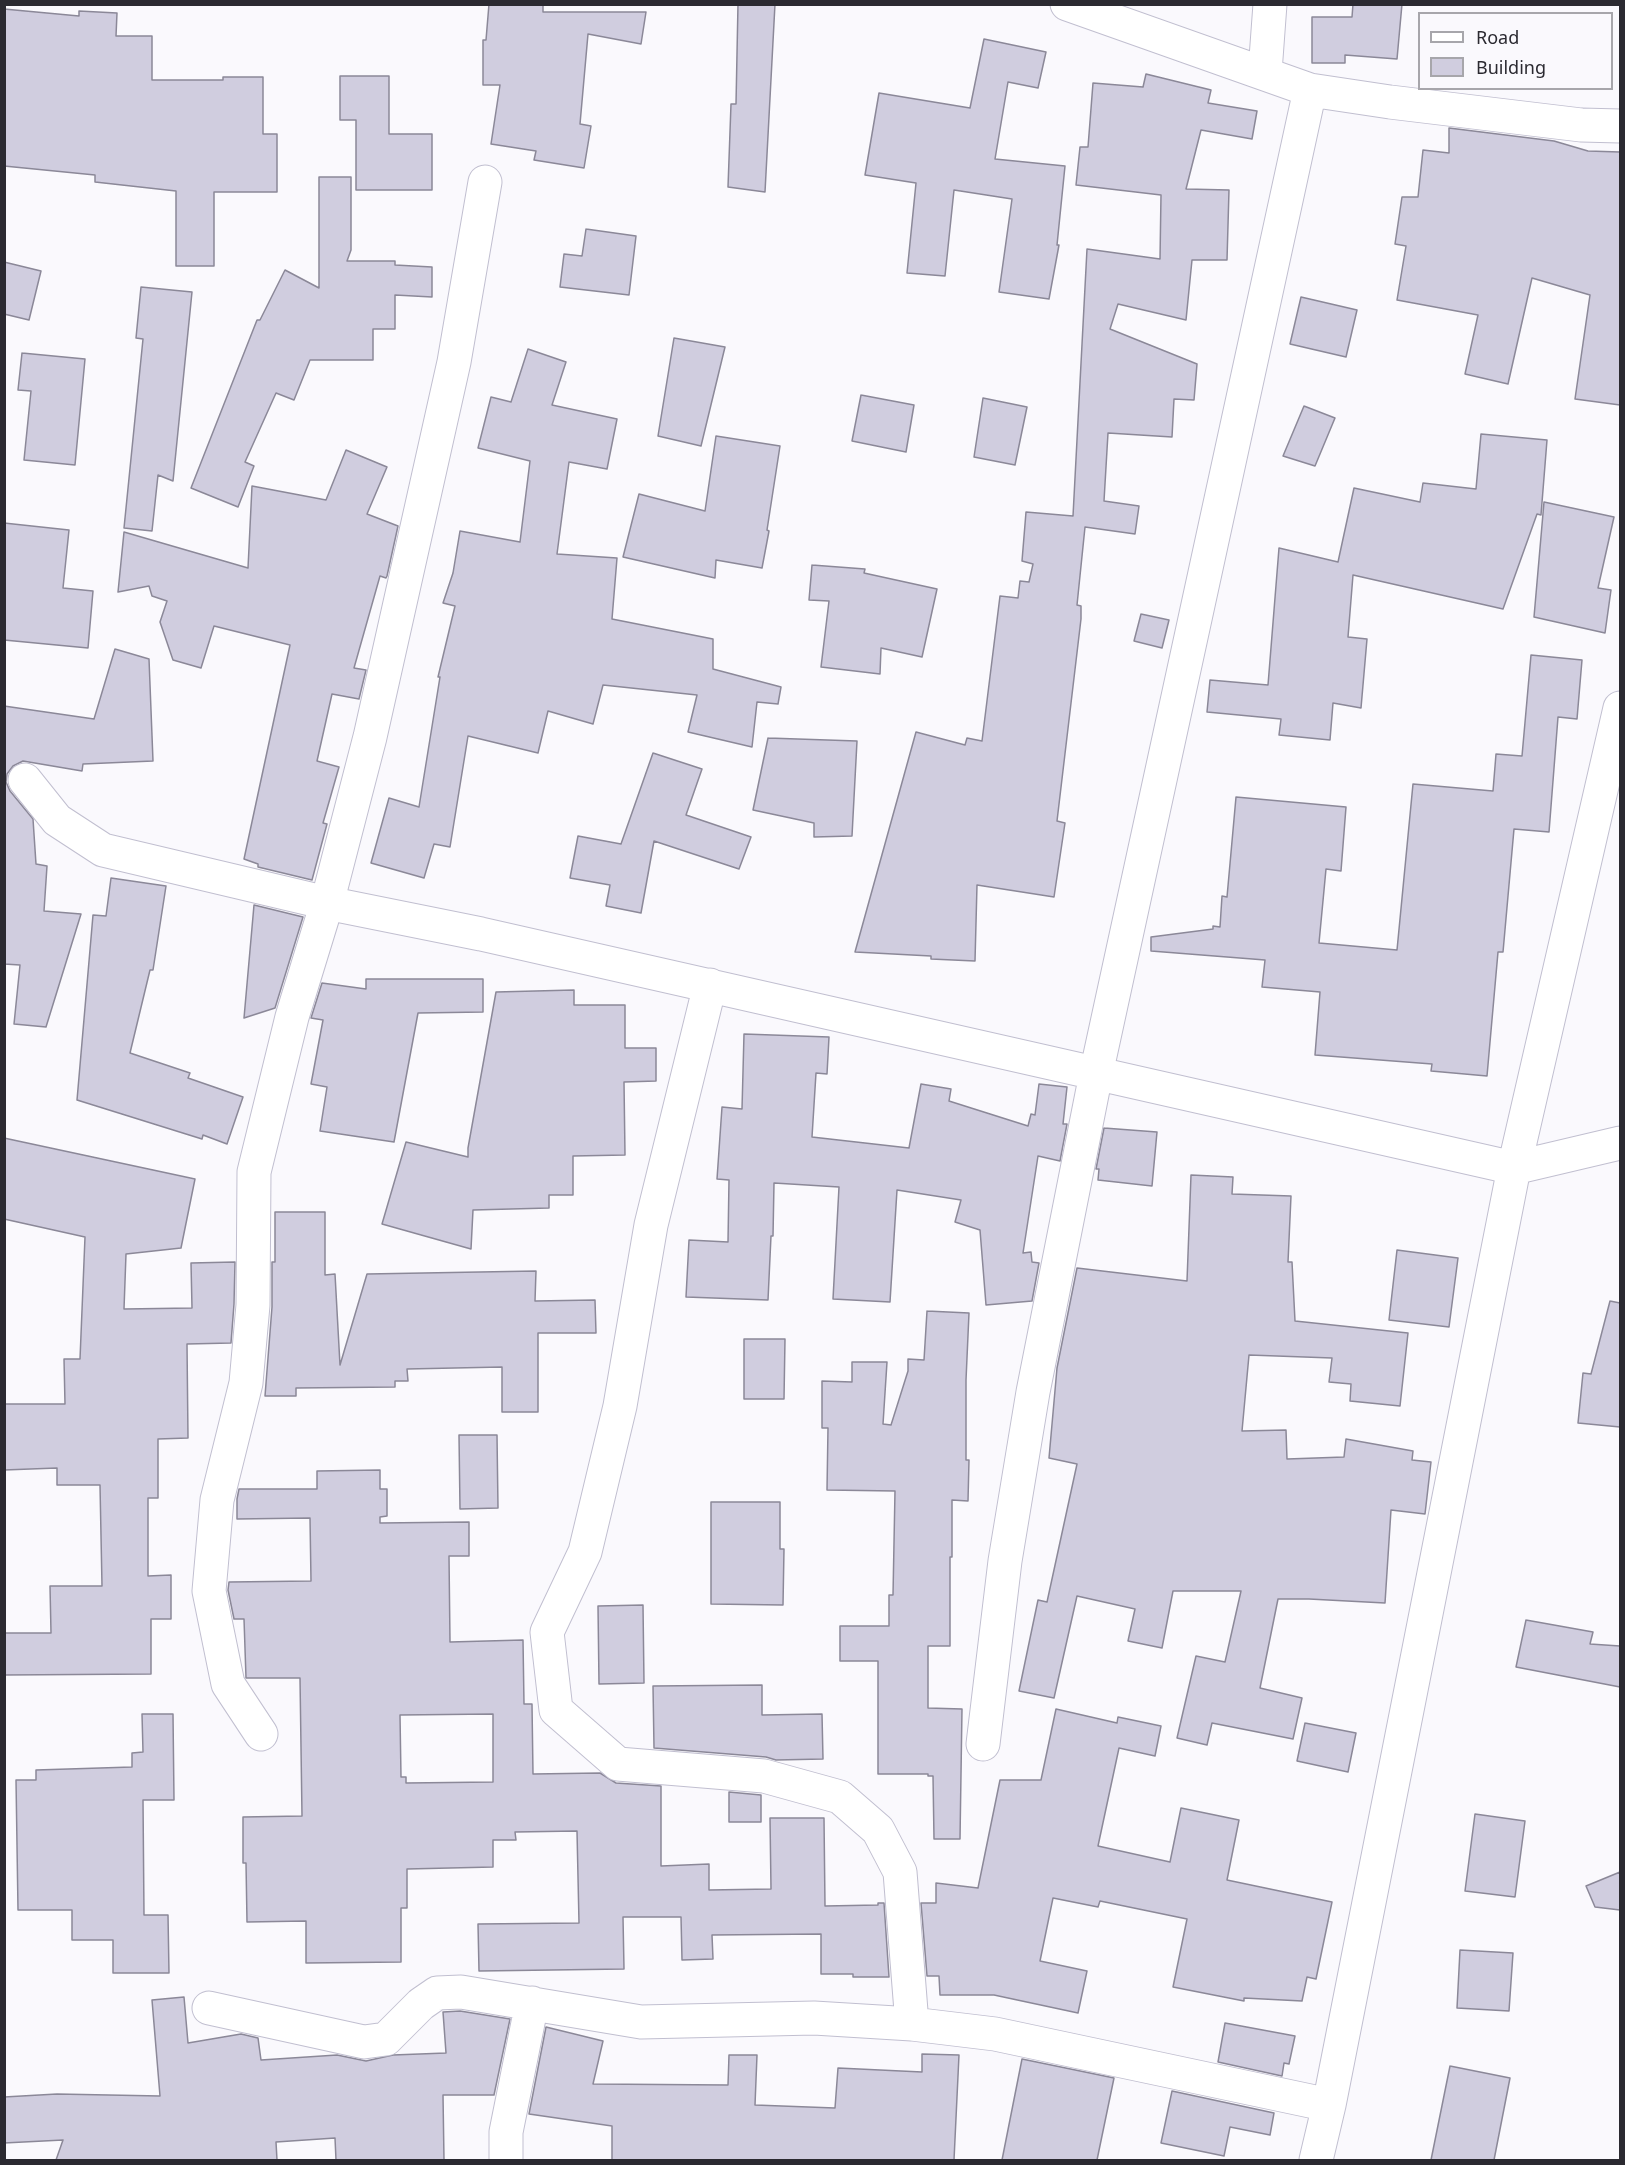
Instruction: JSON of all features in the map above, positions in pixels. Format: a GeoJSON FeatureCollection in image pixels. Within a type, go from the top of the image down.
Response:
{"type":"FeatureCollection","features":[{"type":"Feature","properties":{"kind":"street"},"geometry":{"type":"LineString","coordinates":[[1067,4],[1310,90],[1581,125],[1620,126]]}},
{"type":"Feature","properties":{"kind":"street"},"geometry":{"type":"LineString","coordinates":[[1264,72],[1270,4]]}},
{"type":"Feature","properties":{"kind":"street"},"geometry":{"type":"LineString","coordinates":[[983,1744],[1005,1561],[1033,1392],[1096,1074],[1310,90]]}},
{"type":"Feature","properties":{"kind":"street"},"geometry":{"type":"LineString","coordinates":[[261,1734],[228,1684],[209,1591],[217,1500],[246,1383],[253,1305],[254,1172],[292,1017],[327,903],[370,737],[453,362],[484,182]]}},
{"type":"Feature","properties":{"kind":"street"},"geometry":{"type":"LineString","coordinates":[[1316,2160],[1329,2105],[1514,1168],[1620,708]]}},
{"type":"Feature","properties":{"kind":"street"},"geometry":{"type":"LineString","coordinates":[[25,780],[57,820],[103,849],[327,903],[481,934],[710,985],[1514,1168],[1620,1143]]}},
{"type":"Feature","properties":{"kind":"street"},"geometry":{"type":"LineString","coordinates":[[710,985],[651,1225],[620,1406],[585,1552],[547,1632],[556,1710],[618,1764],[764,1776],[840,1797],[878,1830],[900,1872],[912,2024]]}},
{"type":"Feature","properties":{"kind":"street"},"geometry":{"type":"LineString","coordinates":[[209,2008],[364,2042],[386,2039],[421,2004],[437,1993],[461,1992],[641,2022],[814,2018],[912,2024],[995,2034],[1329,2105]]}},
{"type":"Feature","properties":{"kind":"street"},"geometry":{"type":"LineString","coordinates":[[506,2160],[506,2132],[532,2003]]}},
{"type":"Feature","properties":{"kind":"building"},"geometry":{"type":"Polygon","coordinates":[[[489,4],[543,4],[543,12],[646,12],[641,44],[588,34],[580,124],[591,126],[584,168],[534,160],[536,151],[491,144],[500,85],[483,85],[483,40],[486,40],[489,4]]]}},
{"type":"Feature","properties":{"kind":"building"},"geometry":{"type":"Polygon","coordinates":[[[738,4],[775,4],[765,192],[728,187],[731,104],[736,104],[738,4]]]}},
{"type":"Feature","properties":{"kind":"building"},"geometry":{"type":"Polygon","coordinates":[[[1353,4],[1402,4],[1397,59],[1345,55],[1345,63],[1312,63],[1312,17],[1352,17],[1353,4]]]}},
{"type":"Feature","properties":{"kind":"building"},"geometry":{"type":"Polygon","coordinates":[[[4,9],[79,16],[79,11],[117,13],[116,36],[152,36],[152,80],[223,80],[223,77],[263,77],[263,134],[277,134],[277,192],[214,192],[214,266],[176,266],[176,191],[95,182],[95,175],[4,166],[4,9]]]}},
{"type":"Feature","properties":{"kind":"building"},"geometry":{"type":"Polygon","coordinates":[[[984,39],[1046,52],[1038,88],[1008,82],[995,159],[1065,166],[1057,245],[1059,245],[1049,299],[999,292],[1012,199],[954,190],[945,276],[907,273],[916,183],[865,175],[879,93],[970,108],[984,39]]]}},
{"type":"Feature","properties":{"kind":"building"},"geometry":{"type":"Polygon","coordinates":[[[1146,74],[1211,90],[1208,103],[1257,111],[1252,139],[1201,130],[1186,189],[1229,190],[1227,260],[1192,260],[1186,320],[1118,304],[1110,329],[1197,364],[1194,400],[1174,399],[1172,437],[1108,433],[1104,501],[1139,506],[1135,534],[1085,527],[1077,605],[1081,606],[1081,619],[1057,821],[1065,823],[1054,897],[977,885],[975,961],[855,952],[916,732],[965,745],[967,738],[982,741],[1000,596],[1018,598],[1020,581],[1029,582],[1033,564],[1022,561],[1026,512],[1073,516],[1087,249],[1160,259],[1161,195],[1076,185],[1080,147],[1088,147],[1093,83],[1143,87],[1146,74]]]}},
{"type":"Feature","properties":{"kind":"building"},"geometry":{"type":"Polygon","coordinates":[[[340,76],[389,76],[389,134],[432,134],[432,190],[356,190],[356,120],[340,120],[340,76]]]}},
{"type":"Feature","properties":{"kind":"building"},"geometry":{"type":"Polygon","coordinates":[[[1449,128],[1554,141],[1588,151],[1620,152],[1620,405],[1575,399],[1590,295],[1532,278],[1508,384],[1465,374],[1478,315],[1397,300],[1406,246],[1395,244],[1402,197],[1418,197],[1423,150],[1449,153],[1449,128]]]}},
{"type":"Feature","properties":{"kind":"building"},"geometry":{"type":"Polygon","coordinates":[[[319,177],[351,177],[351,250],[347,261],[395,261],[395,265],[432,267],[432,297],[395,295],[395,329],[373,329],[373,360],[310,360],[294,400],[276,393],[245,462],[254,466],[238,507],[191,488],[257,320],[260,320],[285,270],[319,288],[319,177]]]}},
{"type":"Feature","properties":{"kind":"building"},"geometry":{"type":"Polygon","coordinates":[[[586,229],[636,236],[629,295],[560,287],[564,254],[582,256],[586,229]]]}},
{"type":"Feature","properties":{"kind":"building"},"geometry":{"type":"Polygon","coordinates":[[[4,262],[41,271],[29,320],[4,314],[4,262]]]}},
{"type":"Feature","properties":{"kind":"building"},"geometry":{"type":"Polygon","coordinates":[[[141,287],[192,292],[173,481],[158,475],[152,531],[124,528],[143,339],[136,338],[141,287]]]}},
{"type":"Feature","properties":{"kind":"building"},"geometry":{"type":"Polygon","coordinates":[[[1301,297],[1357,310],[1346,357],[1290,344],[1301,297]]]}},
{"type":"Feature","properties":{"kind":"building"},"geometry":{"type":"Polygon","coordinates":[[[674,338],[725,347],[701,446],[658,436],[674,338]]]}},
{"type":"Feature","properties":{"kind":"building"},"geometry":{"type":"Polygon","coordinates":[[[528,349],[566,362],[552,405],[617,419],[607,469],[569,462],[557,554],[617,558],[612,619],[713,639],[713,669],[781,687],[778,704],[757,702],[752,747],[688,732],[697,695],[603,685],[593,724],[548,711],[538,753],[468,736],[450,847],[434,844],[424,878],[371,863],[389,798],[419,807],[440,677],[438,677],[455,606],[443,603],[453,573],[460,531],[520,542],[530,461],[478,448],[491,397],[511,402],[528,349]]]}},
{"type":"Feature","properties":{"kind":"building"},"geometry":{"type":"Polygon","coordinates":[[[22,353],[85,359],[75,465],[24,460],[31,391],[18,390],[22,353]]]}},
{"type":"Feature","properties":{"kind":"building"},"geometry":{"type":"Polygon","coordinates":[[[861,395],[914,405],[906,452],[852,441],[861,395]]]}},
{"type":"Feature","properties":{"kind":"building"},"geometry":{"type":"Polygon","coordinates":[[[983,398],[1027,407],[1015,465],[974,457],[983,398]]]}},
{"type":"Feature","properties":{"kind":"building"},"geometry":{"type":"Polygon","coordinates":[[[1304,406],[1335,418],[1315,466],[1283,456],[1304,406]]]}},
{"type":"Feature","properties":{"kind":"building"},"geometry":{"type":"Polygon","coordinates":[[[1481,434],[1547,440],[1541,515],[1537,514],[1503,609],[1353,575],[1348,637],[1367,639],[1361,708],[1333,703],[1330,740],[1279,735],[1281,719],[1207,712],[1210,680],[1268,685],[1279,548],[1338,562],[1354,488],[1420,502],[1423,483],[1476,489],[1481,434]]]}},
{"type":"Feature","properties":{"kind":"building"},"geometry":{"type":"Polygon","coordinates":[[[716,436],[780,446],[762,568],[716,560],[715,578],[623,557],[639,494],[705,511],[716,436]]]}},
{"type":"Feature","properties":{"kind":"building"},"geometry":{"type":"Polygon","coordinates":[[[346,450],[387,467],[367,514],[398,526],[387,576],[386,578],[380,576],[354,668],[366,670],[359,699],[332,694],[317,761],[339,767],[323,823],[327,824],[312,880],[258,867],[258,864],[244,859],[290,645],[214,626],[201,668],[173,660],[160,622],[167,601],[152,596],[149,586],[118,592],[124,532],[248,568],[252,486],[326,500],[346,450]]]}},
{"type":"Feature","properties":{"kind":"building"},"geometry":{"type":"Polygon","coordinates":[[[1544,502],[1614,517],[1598,588],[1611,590],[1605,633],[1534,617],[1544,502]]]}},
{"type":"Feature","properties":{"kind":"building"},"geometry":{"type":"Polygon","coordinates":[[[4,523],[69,530],[63,588],[93,591],[88,648],[4,640],[4,523]]]}},
{"type":"Feature","properties":{"kind":"building"},"geometry":{"type":"Polygon","coordinates":[[[812,565],[865,569],[864,573],[937,589],[922,657],[881,648],[880,674],[821,667],[829,601],[809,600],[812,565]]]}},
{"type":"Feature","properties":{"kind":"building"},"geometry":{"type":"Polygon","coordinates":[[[1141,614],[1169,620],[1162,648],[1134,641],[1141,614]]]}},
{"type":"Feature","properties":{"kind":"building"},"geometry":{"type":"Polygon","coordinates":[[[115,649],[149,659],[153,761],[83,764],[82,771],[23,761],[13,766],[7,774],[6,782],[10,791],[33,819],[36,864],[47,866],[44,911],[81,914],[46,1027],[14,1024],[20,965],[4,964],[4,706],[94,719],[115,649]]]}},
{"type":"Feature","properties":{"kind":"building"},"geometry":{"type":"Polygon","coordinates":[[[1531,655],[1582,660],[1577,719],[1558,717],[1549,832],[1514,829],[1503,952],[1498,952],[1487,1076],[1431,1071],[1432,1064],[1315,1055],[1320,992],[1262,987],[1265,960],[1151,951],[1151,937],[1213,929],[1213,926],[1220,927],[1222,896],[1227,897],[1236,797],[1346,807],[1341,871],[1326,869],[1319,943],[1397,950],[1413,784],[1493,791],[1496,754],[1522,756],[1531,655]]]}},
{"type":"Feature","properties":{"kind":"building"},"geometry":{"type":"Polygon","coordinates":[[[768,738],[857,741],[852,836],[814,837],[814,823],[753,810],[768,738]]]}},
{"type":"Feature","properties":{"kind":"building"},"geometry":{"type":"Polygon","coordinates":[[[653,753],[702,769],[686,815],[751,837],[739,869],[654,841],[641,913],[606,906],[610,885],[570,878],[578,836],[621,844],[653,753]]]}},
{"type":"Feature","properties":{"kind":"building"},"geometry":{"type":"Polygon","coordinates":[[[111,878],[166,886],[153,970],[150,970],[130,1053],[190,1073],[188,1078],[243,1097],[227,1144],[203,1135],[202,1139],[77,1100],[93,915],[106,916],[111,878]]]}},
{"type":"Feature","properties":{"kind":"building"},"geometry":{"type":"Polygon","coordinates":[[[254,905],[303,917],[275,1008],[244,1018],[254,905]]]}},
{"type":"Feature","properties":{"kind":"building"},"geometry":{"type":"Polygon","coordinates":[[[366,979],[483,979],[483,1012],[418,1013],[394,1142],[320,1131],[327,1087],[311,1084],[323,1020],[311,1018],[322,983],[366,989],[366,979]]]}},
{"type":"Feature","properties":{"kind":"building"},"geometry":{"type":"Polygon","coordinates":[[[574,990],[574,1005],[625,1005],[625,1048],[656,1048],[656,1081],[624,1082],[625,1155],[573,1156],[573,1195],[549,1195],[549,1208],[473,1210],[471,1249],[382,1224],[406,1142],[468,1157],[496,992],[574,990]]]}},
{"type":"Feature","properties":{"kind":"building"},"geometry":{"type":"Polygon","coordinates":[[[744,1034],[829,1037],[827,1074],[816,1073],[812,1137],[909,1148],[921,1084],[951,1089],[949,1101],[1028,1126],[1031,1114],[1035,1115],[1039,1084],[1067,1087],[1063,1124],[1067,1124],[1060,1161],[1038,1156],[1023,1253],[1031,1252],[1032,1262],[1039,1263],[1032,1301],[986,1305],[980,1230],[955,1222],[961,1200],[897,1190],[890,1302],[833,1299],[839,1187],[774,1183],[768,1300],[686,1297],[689,1240],[728,1242],[729,1180],[717,1179],[722,1107],[742,1109],[744,1034]]]}},
{"type":"Feature","properties":{"kind":"building"},"geometry":{"type":"Polygon","coordinates":[[[1104,1128],[1157,1132],[1152,1186],[1098,1180],[1099,1169],[1096,1169],[1104,1128]]]}},
{"type":"Feature","properties":{"kind":"building"},"geometry":{"type":"Polygon","coordinates":[[[4,1138],[195,1179],[181,1248],[126,1254],[124,1309],[192,1308],[191,1263],[235,1262],[231,1343],[187,1344],[188,1438],[158,1439],[158,1498],[148,1498],[148,1576],[171,1575],[171,1619],[151,1619],[151,1674],[4,1675],[4,1633],[51,1633],[50,1586],[102,1586],[100,1485],[57,1485],[57,1468],[4,1470],[4,1404],[65,1404],[64,1359],[80,1359],[85,1237],[4,1219],[4,1138]]]}},
{"type":"Feature","properties":{"kind":"building"},"geometry":{"type":"Polygon","coordinates":[[[1191,1175],[1233,1177],[1232,1194],[1291,1196],[1288,1262],[1292,1262],[1295,1321],[1408,1333],[1400,1406],[1350,1401],[1351,1384],[1329,1382],[1332,1358],[1249,1355],[1242,1431],[1286,1430],[1287,1459],[1344,1457],[1346,1439],[1413,1451],[1412,1460],[1431,1462],[1425,1514],[1391,1510],[1385,1603],[1278,1599],[1260,1688],[1302,1698],[1293,1739],[1212,1723],[1207,1745],[1177,1738],[1196,1656],[1225,1662],[1241,1591],[1173,1591],[1162,1648],[1128,1641],[1135,1609],[1077,1596],[1054,1698],[1019,1691],[1038,1600],[1047,1602],[1077,1464],[1049,1458],[1057,1368],[1077,1268],[1187,1281],[1191,1175]]]}},
{"type":"Feature","properties":{"kind":"building"},"geometry":{"type":"Polygon","coordinates":[[[275,1212],[325,1212],[325,1275],[335,1274],[340,1365],[367,1274],[536,1271],[535,1301],[595,1300],[596,1333],[538,1333],[538,1412],[502,1412],[502,1367],[407,1369],[408,1381],[395,1381],[395,1387],[296,1388],[296,1396],[265,1396],[272,1307],[272,1262],[275,1262],[275,1212]]]}},
{"type":"Feature","properties":{"kind":"building"},"geometry":{"type":"Polygon","coordinates":[[[1397,1250],[1458,1258],[1449,1327],[1389,1320],[1397,1250]]]}},
{"type":"Feature","properties":{"kind":"building"},"geometry":{"type":"Polygon","coordinates":[[[1610,1301],[1620,1303],[1620,1427],[1578,1423],[1583,1373],[1591,1374],[1610,1301]]]}},
{"type":"Feature","properties":{"kind":"building"},"geometry":{"type":"Polygon","coordinates":[[[927,1311],[969,1313],[966,1380],[968,1501],[952,1500],[950,1646],[928,1646],[928,1708],[962,1709],[960,1839],[934,1839],[933,1776],[928,1776],[928,1774],[878,1774],[878,1661],[840,1661],[840,1626],[889,1626],[889,1595],[893,1595],[895,1491],[827,1490],[828,1428],[822,1428],[822,1381],[852,1382],[852,1362],[887,1362],[883,1424],[891,1425],[908,1371],[908,1359],[924,1360],[927,1311]]]}},
{"type":"Feature","properties":{"kind":"building"},"geometry":{"type":"Polygon","coordinates":[[[744,1339],[785,1339],[784,1399],[744,1399],[744,1339]]]}},
{"type":"Feature","properties":{"kind":"building"},"geometry":{"type":"Polygon","coordinates":[[[459,1435],[497,1435],[498,1508],[460,1509],[459,1435]]]}},
{"type":"Feature","properties":{"kind":"building"},"geometry":{"type":"Polygon","coordinates":[[[380,1470],[380,1489],[387,1489],[387,1516],[380,1517],[380,1523],[469,1522],[469,1556],[449,1556],[450,1642],[523,1640],[524,1704],[532,1704],[533,1774],[600,1773],[616,1783],[661,1786],[661,1866],[709,1864],[709,1890],[771,1889],[770,1818],[824,1818],[825,1906],[884,1903],[889,1977],[821,1974],[821,1934],[712,1935],[713,1959],[682,1960],[681,1917],[623,1917],[624,1969],[479,1971],[478,1924],[579,1923],[577,1831],[515,1832],[516,1840],[493,1840],[493,1867],[407,1869],[407,1908],[401,1908],[401,1962],[306,1963],[306,1921],[247,1922],[243,1817],[302,1816],[300,1678],[246,1678],[244,1619],[234,1619],[228,1590],[229,1582],[311,1581],[310,1518],[237,1519],[237,1499],[239,1489],[317,1489],[317,1471],[380,1470]],[[493,1714],[400,1715],[401,1777],[406,1777],[406,1783],[493,1782],[493,1714]]]}},
{"type":"Feature","properties":{"kind":"building"},"geometry":{"type":"Polygon","coordinates":[[[711,1502],[780,1502],[780,1549],[784,1549],[783,1605],[711,1604],[711,1502]]]}},
{"type":"Feature","properties":{"kind":"building"},"geometry":{"type":"Polygon","coordinates":[[[643,1605],[644,1683],[599,1684],[598,1606],[643,1605]]]}},
{"type":"Feature","properties":{"kind":"building"},"geometry":{"type":"Polygon","coordinates":[[[1526,1620],[1593,1632],[1590,1644],[1620,1646],[1620,1687],[1516,1667],[1526,1620]]]}},
{"type":"Feature","properties":{"kind":"building"},"geometry":{"type":"Polygon","coordinates":[[[762,1685],[762,1715],[822,1714],[823,1759],[776,1760],[766,1757],[654,1748],[653,1686],[762,1685]]]}},
{"type":"Feature","properties":{"kind":"building"},"geometry":{"type":"Polygon","coordinates":[[[1056,1709],[1117,1723],[1118,1717],[1161,1726],[1155,1756],[1119,1748],[1098,1846],[1170,1862],[1181,1808],[1239,1820],[1227,1880],[1332,1902],[1316,1979],[1307,1977],[1302,2001],[1244,1998],[1244,2001],[1173,1987],[1187,1919],[1100,1901],[1098,1907],[1053,1898],[1040,1961],[1087,1971],[1078,2013],[994,1995],[940,1995],[939,1976],[927,1976],[921,1903],[936,1903],[936,1883],[978,1888],[1000,1780],[1041,1780],[1056,1709]]]}},
{"type":"Feature","properties":{"kind":"building"},"geometry":{"type":"Polygon","coordinates":[[[142,1714],[173,1714],[174,1800],[143,1800],[144,1915],[168,1915],[169,1973],[113,1973],[113,1940],[72,1940],[72,1910],[18,1910],[16,1780],[36,1780],[36,1770],[132,1767],[132,1753],[143,1752],[142,1714]]]}},
{"type":"Feature","properties":{"kind":"building"},"geometry":{"type":"Polygon","coordinates":[[[1305,1723],[1356,1733],[1348,1772],[1297,1761],[1305,1723]]]}},
{"type":"Feature","properties":{"kind":"building"},"geometry":{"type":"Polygon","coordinates":[[[729,1792],[761,1795],[761,1822],[729,1822],[729,1792]]]}},
{"type":"Feature","properties":{"kind":"building"},"geometry":{"type":"Polygon","coordinates":[[[1475,1814],[1525,1821],[1515,1897],[1465,1891],[1475,1814]]]}},
{"type":"Feature","properties":{"kind":"building"},"geometry":{"type":"Polygon","coordinates":[[[1620,1872],[1620,1910],[1595,1907],[1586,1886],[1620,1872]]]}},
{"type":"Feature","properties":{"kind":"building"},"geometry":{"type":"Polygon","coordinates":[[[1460,1950],[1513,1953],[1509,2011],[1457,2008],[1460,1950]]]}},
{"type":"Feature","properties":{"kind":"building"},"geometry":{"type":"Polygon","coordinates":[[[184,1997],[188,2043],[241,2034],[258,2038],[261,2060],[337,2055],[366,2061],[393,2055],[446,2053],[443,2012],[460,2011],[510,2019],[494,2095],[443,2095],[444,2160],[336,2160],[335,2138],[276,2142],[277,2160],[56,2160],[63,2140],[4,2143],[4,2097],[57,2094],[160,2096],[152,2000],[184,1997]]]}},
{"type":"Feature","properties":{"kind":"building"},"geometry":{"type":"Polygon","coordinates":[[[1225,2023],[1295,2036],[1289,2064],[1284,2063],[1282,2076],[1218,2062],[1225,2023]]]}},
{"type":"Feature","properties":{"kind":"building"},"geometry":{"type":"Polygon","coordinates":[[[546,2027],[603,2041],[593,2084],[728,2085],[729,2055],[757,2055],[755,2105],[835,2108],[838,2068],[922,2072],[922,2054],[959,2055],[954,2160],[612,2160],[612,2126],[529,2114],[546,2027]]]}},
{"type":"Feature","properties":{"kind":"building"},"geometry":{"type":"Polygon","coordinates":[[[1022,2059],[1114,2078],[1097,2160],[1002,2160],[1022,2059]]]}},
{"type":"Feature","properties":{"kind":"building"},"geometry":{"type":"Polygon","coordinates":[[[1450,2066],[1510,2078],[1494,2160],[1431,2160],[1450,2066]]]}},
{"type":"Feature","properties":{"kind":"building"},"geometry":{"type":"Polygon","coordinates":[[[1172,2091],[1274,2113],[1270,2135],[1230,2127],[1224,2156],[1161,2143],[1172,2091]]]}}]}
